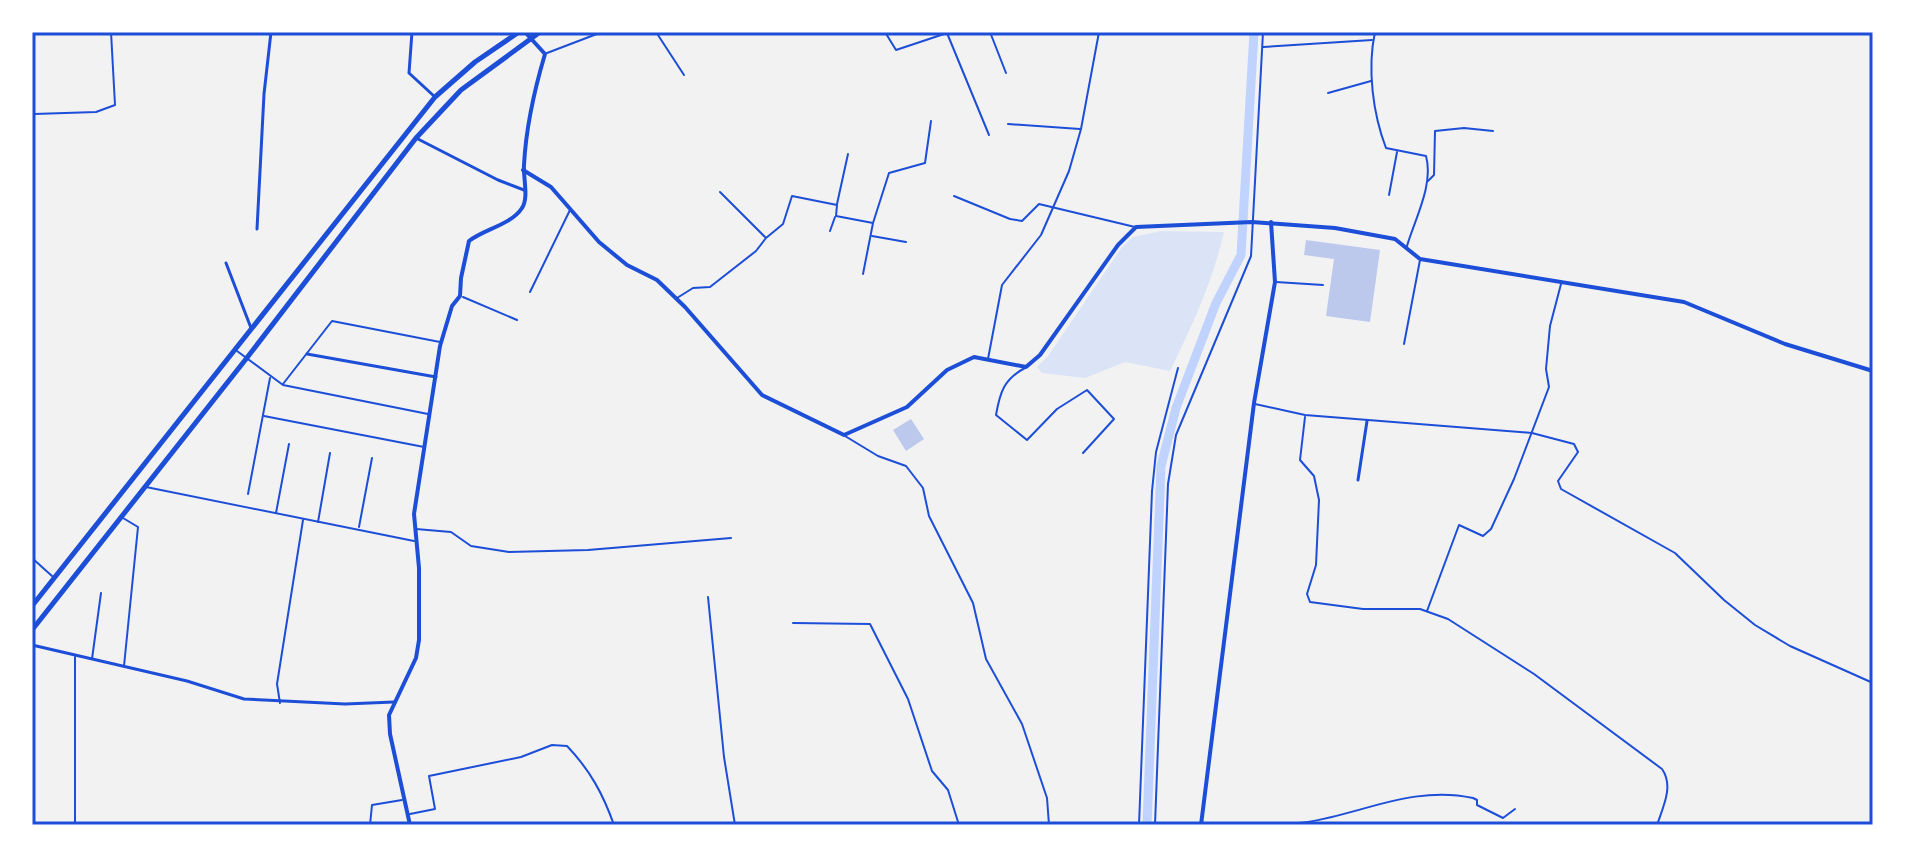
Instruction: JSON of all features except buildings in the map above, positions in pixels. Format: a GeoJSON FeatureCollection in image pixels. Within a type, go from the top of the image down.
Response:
{"type":"FeatureCollection","features":[{"type":"Feature","properties":{"kind":"main road"},"geometry":{"type":"LineString","coordinates":[[32,606],[435,97],[475,62],[519,32]]}},
{"type":"Feature","properties":{"kind":"main road"},"geometry":{"type":"LineString","coordinates":[[32,630],[416,138],[461,90],[540,32]]}},
{"type":"Feature","properties":{"kind":"street"},"geometry":{"type":"LineString","coordinates":[[257,229],[264,94],[271,32]]}},
{"type":"Feature","properties":{"kind":"street"},"geometry":{"type":"LineString","coordinates":[[412,32],[409,73],[435,97]]}},
{"type":"Feature","properties":{"kind":"street"},"geometry":{"type":"LineString","coordinates":[[410,825],[390,734],[389,715],[416,658],[419,640],[414,514],[441,342],[452,306],[460,296],[469,241],[521,211],[525,202],[523,170],[526,135],[545,54],[525,32]]}},
{"type":"Feature","properties":{"kind":"street"},"geometry":{"type":"LineString","coordinates":[[416,138],[524,190]]}},
{"type":"Feature","properties":{"kind":"street"},"geometry":{"type":"LineString","coordinates":[[523,170],[551,187],[599,242],[627,265],[657,280],[762,395],[844,435],[907,407],[947,370],[974,357],[1026,367],[1040,355],[1118,245],[1136,227],[1271,222],[1335,228],[1395,239],[1420,259],[1684,302],[1785,344],[1873,371]]}},
{"type":"Feature","properties":{"kind":"street"},"geometry":{"type":"LineString","coordinates":[[1201,825],[1254,403],[1275,282],[1271,222]]}},
{"type":"Feature","properties":{"kind":"street"},"geometry":{"type":"LineString","coordinates":[[226,263],[252,331]]}},
{"type":"Feature","properties":{"kind":"street"},"geometry":{"type":"LineString","coordinates":[[307,354],[436,377]]}},
{"type":"Feature","properties":{"kind":"street"},"geometry":{"type":"LineString","coordinates":[[1358,480],[1367,421]]}},
{"type":"Feature","properties":{"kind":"street"},"geometry":{"type":"LineString","coordinates":[[32,645],[187,681],[244,699],[280,703],[394,702]]}},
{"type":"Feature","properties":{"kind":"lane"},"geometry":{"type":"LineString","coordinates":[[34,114],[96,112],[115,105],[111,32]]}},
{"type":"Feature","properties":{"kind":"lane"},"geometry":{"type":"LineString","coordinates":[[545,54],[602,32]]}},
{"type":"Feature","properties":{"kind":"lane"},"geometry":{"type":"LineString","coordinates":[[656,32],[684,75]]}},
{"type":"Feature","properties":{"kind":"lane"},"geometry":{"type":"LineString","coordinates":[[885,32],[896,50],[947,33],[989,135]]}},
{"type":"Feature","properties":{"kind":"lane"},"geometry":{"type":"LineString","coordinates":[[990,32],[1006,73]]}},
{"type":"Feature","properties":{"kind":"lane"},"geometry":{"type":"LineString","coordinates":[[988,360],[1002,285],[1041,235],[1069,171],[1081,129],[1099,32]]}},
{"type":"Feature","properties":{"kind":"lane"},"geometry":{"type":"LineString","coordinates":[[1155,825],[1168,484],[1176,435],[1251,256],[1263,32]]}},
{"type":"Feature","properties":{"kind":"lane"},"geometry":{"type":"LineString","coordinates":[[1375,32],[1373,81],[1379,129],[1386,148],[1426,156],[1428,165],[1427,182],[1407,246]]}},
{"type":"Feature","properties":{"kind":"lane"},"geometry":{"type":"LineString","coordinates":[[1262,47],[1374,40]]}},
{"type":"Feature","properties":{"kind":"lane"},"geometry":{"type":"LineString","coordinates":[[1328,93],[1373,81]]}},
{"type":"Feature","properties":{"kind":"lane"},"geometry":{"type":"LineString","coordinates":[[863,274],[873,223],[889,173],[925,163],[931,121]]}},
{"type":"Feature","properties":{"kind":"lane"},"geometry":{"type":"LineString","coordinates":[[1008,124],[1081,129]]}},
{"type":"Feature","properties":{"kind":"lane"},"geometry":{"type":"LineString","coordinates":[[1427,182],[1434,175],[1435,131],[1464,128],[1493,131]]}},
{"type":"Feature","properties":{"kind":"lane"},"geometry":{"type":"LineString","coordinates":[[1389,195],[1397,151]]}},
{"type":"Feature","properties":{"kind":"lane"},"geometry":{"type":"LineString","coordinates":[[830,231],[836,216],[848,154]]}},
{"type":"Feature","properties":{"kind":"lane"},"geometry":{"type":"LineString","coordinates":[[720,192],[766,238]]}},
{"type":"Feature","properties":{"kind":"lane"},"geometry":{"type":"LineString","coordinates":[[676,299],[693,288],[710,287],[756,251],[783,224],[792,196],[837,205]]}},
{"type":"Feature","properties":{"kind":"lane"},"geometry":{"type":"LineString","coordinates":[[954,196],[1010,219],[1022,221],[1039,204],[1136,227]]}},
{"type":"Feature","properties":{"kind":"lane"},"geometry":{"type":"LineString","coordinates":[[530,292],[571,208]]}},
{"type":"Feature","properties":{"kind":"lane"},"geometry":{"type":"LineString","coordinates":[[836,216],[873,223]]}},
{"type":"Feature","properties":{"kind":"lane"},"geometry":{"type":"LineString","coordinates":[[871,236],[906,242]]}},
{"type":"Feature","properties":{"kind":"lane"},"geometry":{"type":"LineString","coordinates":[[1404,344],[1420,259]]}},
{"type":"Feature","properties":{"kind":"lane"},"geometry":{"type":"LineString","coordinates":[[1275,282],[1323,285]]}},
{"type":"Feature","properties":{"kind":"lane"},"geometry":{"type":"LineString","coordinates":[[1427,611],[1459,525],[1483,536],[1491,529],[1532,433],[1549,387],[1546,369],[1550,326],[1562,283]]}},
{"type":"Feature","properties":{"kind":"lane"},"geometry":{"type":"LineString","coordinates":[[460,296],[517,320]]}},
{"type":"Feature","properties":{"kind":"lane"},"geometry":{"type":"LineString","coordinates":[[283,385],[332,321],[441,342]]}},
{"type":"Feature","properties":{"kind":"lane"},"geometry":{"type":"LineString","coordinates":[[236,351],[283,385],[431,414]]}},
{"type":"Feature","properties":{"kind":"lane"},"geometry":{"type":"LineString","coordinates":[[1026,367],[1000,389],[996,415],[1027,440],[1057,409],[1087,390],[1114,419],[1083,453]]}},
{"type":"Feature","properties":{"kind":"lane"},"geometry":{"type":"LineString","coordinates":[[1139,825],[1152,491],[1156,452],[1178,368]]}},
{"type":"Feature","properties":{"kind":"lane"},"geometry":{"type":"LineString","coordinates":[[248,494],[270,377]]}},
{"type":"Feature","properties":{"kind":"lane"},"geometry":{"type":"LineString","coordinates":[[1254,403],[1305,415],[1532,433],[1574,444],[1578,452],[1558,481],[1561,489],[1675,553],[1755,625],[1790,646],[1873,683]]}},
{"type":"Feature","properties":{"kind":"lane"},"geometry":{"type":"LineString","coordinates":[[1305,415],[1300,460],[1314,476],[1319,500],[1316,565],[1307,594],[1310,602],[1363,609],[1427,611],[1448,619],[1502,652],[1662,769],[1668,777],[1669,786],[1657,825]]}},
{"type":"Feature","properties":{"kind":"lane"},"geometry":{"type":"LineString","coordinates":[[264,416],[425,447]]}},
{"type":"Feature","properties":{"kind":"lane"},"geometry":{"type":"LineString","coordinates":[[844,435],[878,456],[906,466],[923,488],[929,516],[973,603],[986,659],[1022,724],[1047,798],[1049,825]]}},
{"type":"Feature","properties":{"kind":"lane"},"geometry":{"type":"LineString","coordinates":[[276,513],[289,444]]}},
{"type":"Feature","properties":{"kind":"lane"},"geometry":{"type":"LineString","coordinates":[[318,522],[330,453]]}},
{"type":"Feature","properties":{"kind":"lane"},"geometry":{"type":"LineString","coordinates":[[359,530],[372,458]]}},
{"type":"Feature","properties":{"kind":"lane"},"geometry":{"type":"LineString","coordinates":[[145,487],[417,541]]}},
{"type":"Feature","properties":{"kind":"lane"},"geometry":{"type":"LineString","coordinates":[[122,517],[138,527],[124,666]]}},
{"type":"Feature","properties":{"kind":"lane"},"geometry":{"type":"LineString","coordinates":[[280,703],[277,684],[304,518]]}},
{"type":"Feature","properties":{"kind":"lane"},"geometry":{"type":"LineString","coordinates":[[415,529],[451,532],[471,546],[509,552],[588,550],[731,538]]}},
{"type":"Feature","properties":{"kind":"lane"},"geometry":{"type":"LineString","coordinates":[[32,558],[55,578]]}},
{"type":"Feature","properties":{"kind":"lane"},"geometry":{"type":"LineString","coordinates":[[92,659],[101,593]]}},
{"type":"Feature","properties":{"kind":"lane"},"geometry":{"type":"LineString","coordinates":[[708,597],[724,757],[735,825]]}},
{"type":"Feature","properties":{"kind":"lane"},"geometry":{"type":"LineString","coordinates":[[793,623],[870,624],[908,699],[932,771],[948,790],[959,825]]}},
{"type":"Feature","properties":{"kind":"lane"},"geometry":{"type":"LineString","coordinates":[[75,655],[75,825]]}},
{"type":"Feature","properties":{"kind":"lane"},"geometry":{"type":"LineString","coordinates":[[408,815],[435,809],[429,776],[521,757],[552,745],[567,746],[587,766],[614,825]]}},
{"type":"Feature","properties":{"kind":"lane"},"geometry":{"type":"LineString","coordinates":[[1201,825],[1305,822],[1383,801],[1425,796],[1469,797],[1477,800],[1477,805],[1503,818],[1515,809]]}},
{"type":"Feature","properties":{"kind":"lane"},"geometry":{"type":"LineString","coordinates":[[370,825],[372,805],[405,800]]}},
{"type":"Feature","properties":{"kind":"shaded area"},"geometry":{"type":"Polygon","coordinates":[[[1161,231],[1224,232],[1208,286],[1170,371],[1125,362],[1085,378],[1042,373],[1037,367],[1048,356],[1122,247],[1133,237],[1161,231]]]}},
{"type":"Feature","properties":{"kind":"waterway"},"geometry":{"type":"LineString","coordinates":[[1147,825],[1161,466],[1176,408],[1216,303],[1241,255],[1254,32]]}}]}
